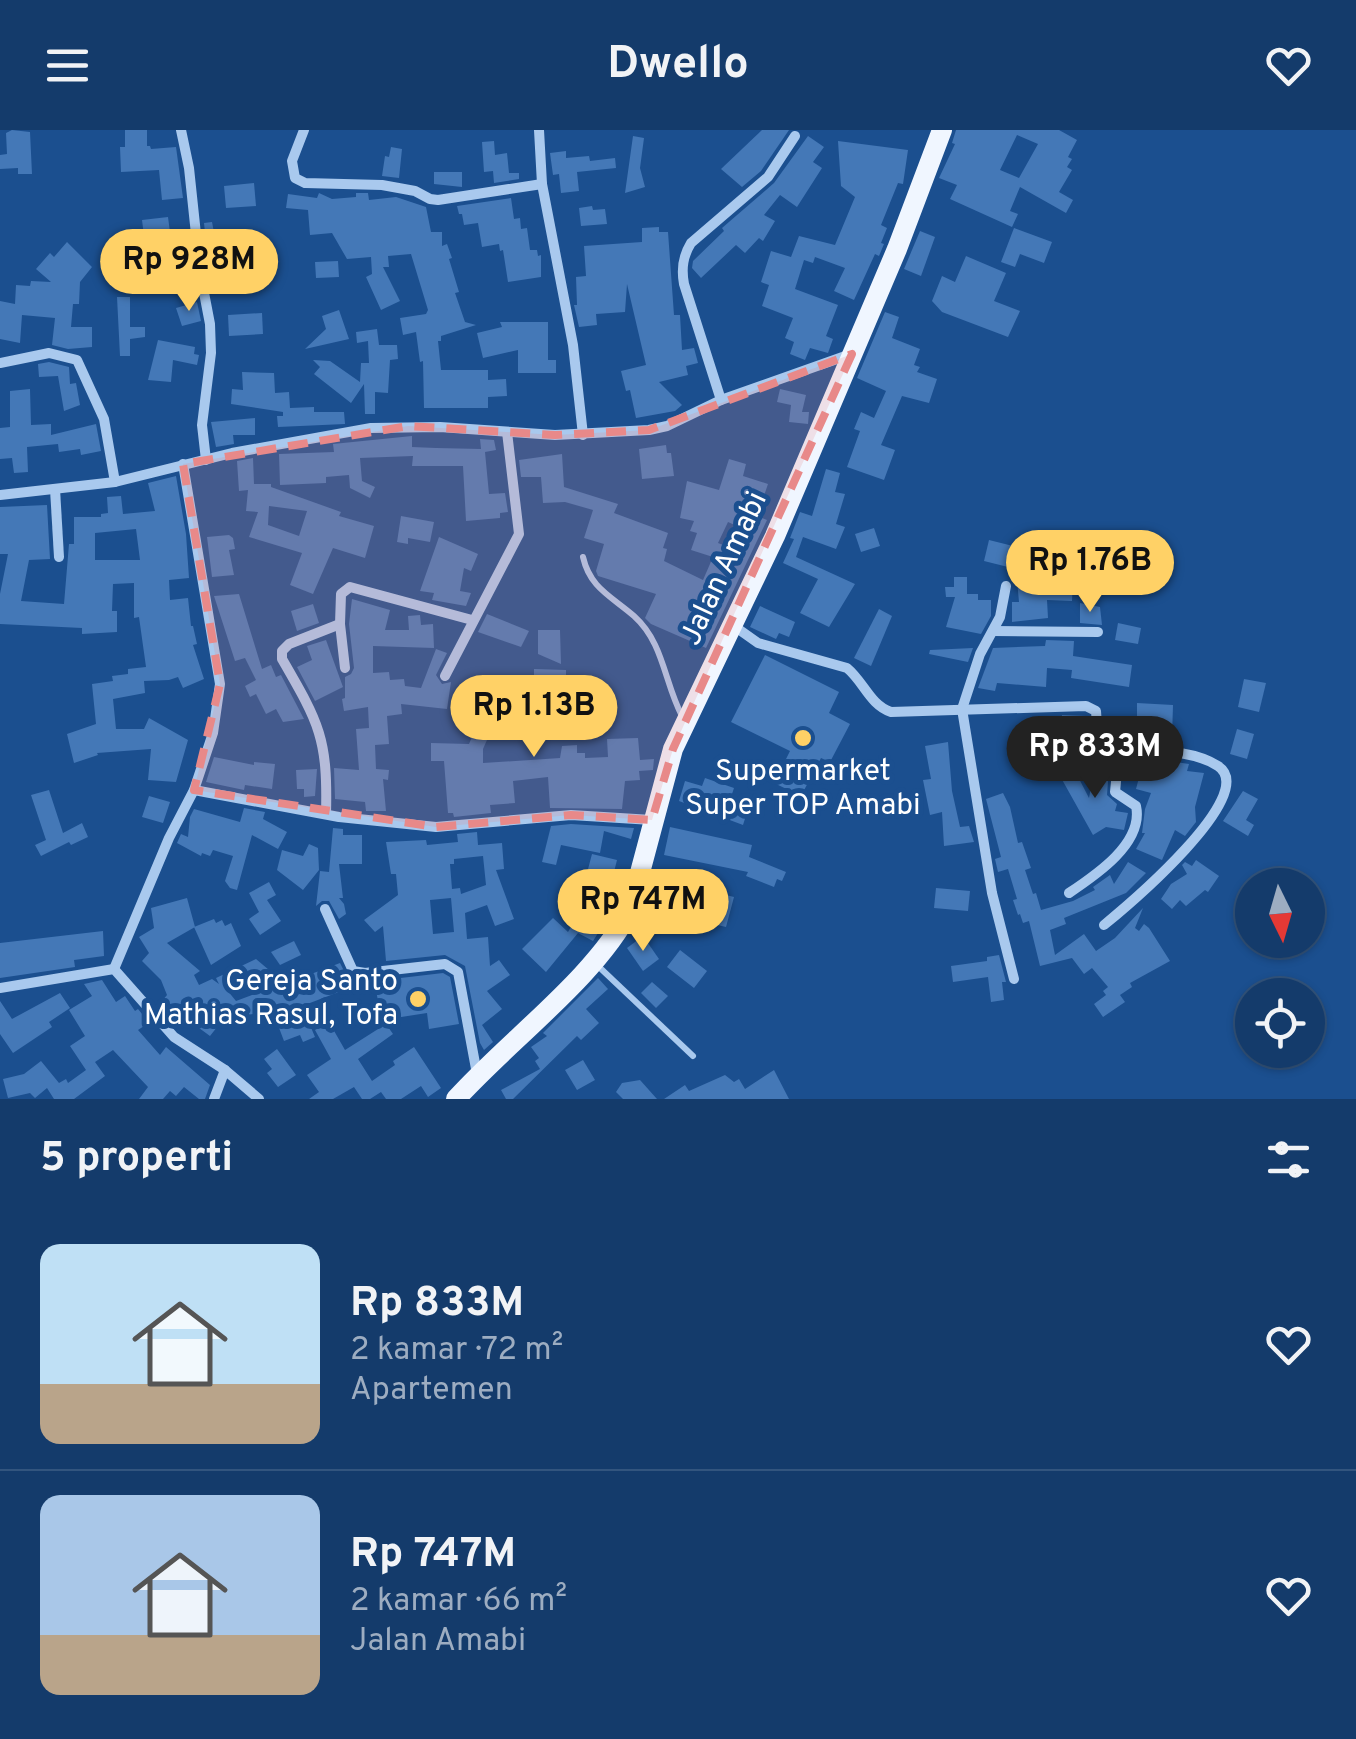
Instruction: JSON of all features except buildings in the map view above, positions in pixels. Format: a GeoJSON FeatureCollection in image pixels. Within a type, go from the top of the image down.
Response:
{"type":"FeatureCollection","features":[{"type":"Feature","properties":{"kind":"main road","name":"Jalan Amabi"},"geometry":{"type":"LineString","coordinates":[[456,1099],[593,962],[630,910],[652,820],[679,735],[734,626],[910,217],[942,130]]}},
{"type":"Feature","properties":{"kind":"street"},"geometry":{"type":"LineString","coordinates":[[182,130],[210,324],[202,426],[206,460]]}},
{"type":"Feature","properties":{"kind":"street"},"geometry":{"type":"LineString","coordinates":[[304,130],[292,168],[295,178],[305,183],[382,185],[415,191],[430,200],[542,184]]}},
{"type":"Feature","properties":{"kind":"street"},"geometry":{"type":"LineString","coordinates":[[539,130],[542,184],[568,314],[583,435]]}},
{"type":"Feature","properties":{"kind":"street"},"geometry":{"type":"LineString","coordinates":[[721,400],[684,284],[685,253],[691,243],[768,177],[795,136]]}},
{"type":"Feature","properties":{"kind":"street"},"geometry":{"type":"LineString","coordinates":[[0,363],[50,353],[77,360],[104,419],[114,482]]}},
{"type":"Feature","properties":{"kind":"street"},"geometry":{"type":"LineString","coordinates":[[0,495],[114,482],[183,464],[371,428],[440,427],[583,435],[667,426],[721,400],[852,354]]}},
{"type":"Feature","properties":{"kind":"street"},"geometry":{"type":"LineString","coordinates":[[445,676],[518,534],[507,432]]}},
{"type":"Feature","properties":{"kind":"street"},"geometry":{"type":"LineString","coordinates":[[114,969],[168,838],[194,790],[214,733],[220,684],[183,464]]}},
{"type":"Feature","properties":{"kind":"street"},"geometry":{"type":"LineString","coordinates":[[55,489],[59,557]]}},
{"type":"Feature","properties":{"kind":"street"},"geometry":{"type":"LineString","coordinates":[[344,668],[341,594],[350,586],[472,620]]}},
{"type":"Feature","properties":{"kind":"street"},"geometry":{"type":"LineString","coordinates":[[1006,586],[962,710],[992,892],[1014,979]]}},
{"type":"Feature","properties":{"kind":"street"},"geometry":{"type":"LineString","coordinates":[[326,814],[327,772],[322,735],[281,654],[289,644],[340,624]]}},
{"type":"Feature","properties":{"kind":"street"},"geometry":{"type":"LineString","coordinates":[[734,626],[758,643],[847,668],[884,710],[1086,706],[1098,716],[1101,745],[1208,762],[1223,770],[1226,786],[1212,815],[1168,871],[1104,925]]}},
{"type":"Feature","properties":{"kind":"street"},"geometry":{"type":"LineString","coordinates":[[993,631],[1098,632]]}},
{"type":"Feature","properties":{"kind":"street"},"geometry":{"type":"LineString","coordinates":[[1069,893],[1114,858],[1126,844],[1137,819],[1136,806],[1115,792],[1117,772],[1131,751]]}},
{"type":"Feature","properties":{"kind":"street"},"geometry":{"type":"LineString","coordinates":[[194,790],[326,814],[436,827],[570,816],[652,820]]}},
{"type":"Feature","properties":{"kind":"street"},"geometry":{"type":"LineString","coordinates":[[324,909],[354,972],[446,964],[454,968],[462,988],[478,1075]]}},
{"type":"Feature","properties":{"kind":"street"},"geometry":{"type":"LineString","coordinates":[[0,988],[114,969]]}},
{"type":"Feature","properties":{"kind":"street"},"geometry":{"type":"LineString","coordinates":[[114,969],[174,1037],[226,1070],[259,1099]]}},
{"type":"Feature","properties":{"kind":"street"},"geometry":{"type":"LineString","coordinates":[[214,1099],[226,1070]]}},
{"type":"Feature","properties":{"kind":"lane"},"geometry":{"type":"LineString","coordinates":[[584,556],[587,574],[597,587],[634,616],[659,648],[679,735]]}},
{"type":"Feature","properties":{"kind":"lane"},"geometry":{"type":"LineString","coordinates":[[593,962],[693,1056]]}},
{"type":"Feature","properties":{"kind":"highlighted area"},"geometry":{"type":"Polygon","coordinates":[[[852,354],[673,749],[652,820],[571,815],[436,827],[194,790],[220,684],[183,464],[408,426],[555,435],[649,430],[852,354]]]}},
{"type":"Feature","properties":{"kind":"place","name":"Supermarket Super TOP Amabi"},"geometry":{"type":"Point","coordinates":[803,738]}},
{"type":"Feature","properties":{"kind":"place","name":"Gereja Santo Mathias Rasul, Tofa"},"geometry":{"type":"Point","coordinates":[418,999]}}]}
